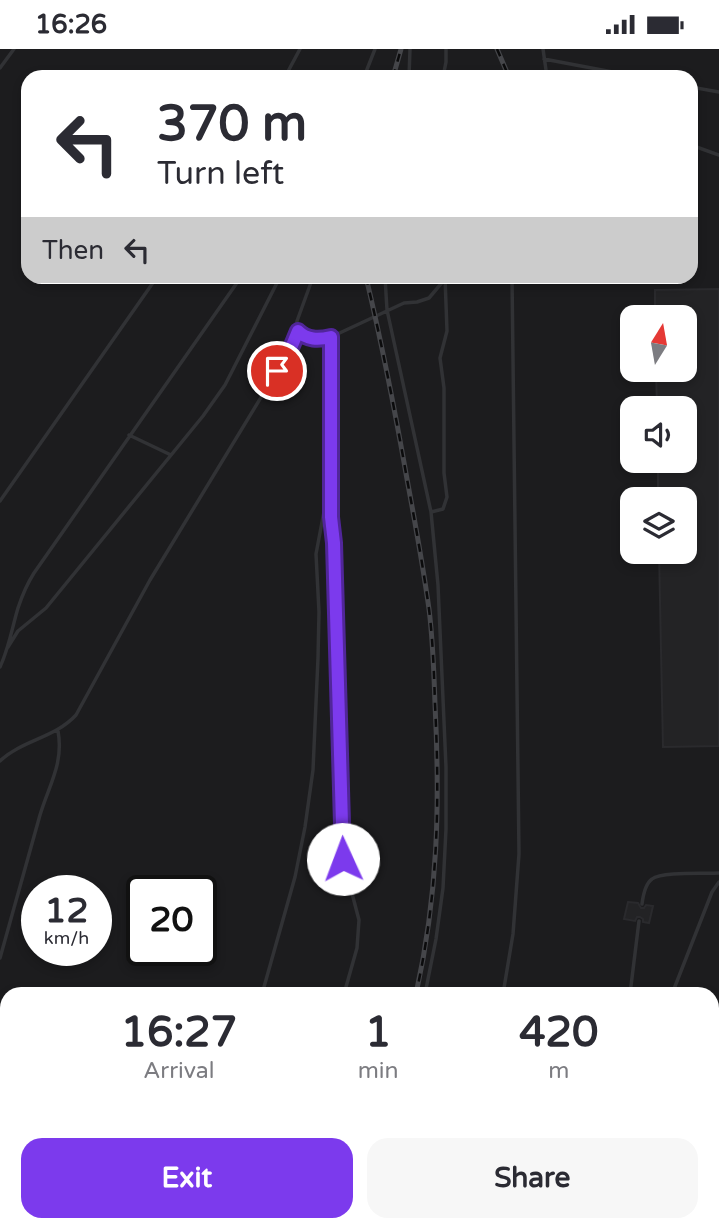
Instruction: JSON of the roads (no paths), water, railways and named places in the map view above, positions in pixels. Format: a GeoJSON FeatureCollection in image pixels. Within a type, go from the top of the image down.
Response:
{"type":"FeatureCollection","features":[{"type":"Feature","properties":{"kind":"lane"},"geometry":{"type":"LineString","coordinates":[[0,68],[14,49]]}},
{"type":"Feature","properties":{"kind":"lane"},"geometry":{"type":"LineString","coordinates":[[289,70],[300,49]]}},
{"type":"Feature","properties":{"kind":"lane"},"geometry":{"type":"LineString","coordinates":[[366,70],[375,49]]}},
{"type":"Feature","properties":{"kind":"lane"},"geometry":{"type":"LineString","coordinates":[[409,70],[410,49]]}},
{"type":"Feature","properties":{"kind":"lane"},"geometry":{"type":"LineString","coordinates":[[444,70],[446,49]]}},
{"type":"Feature","properties":{"kind":"lane"},"geometry":{"type":"LineString","coordinates":[[543,49],[546,70]]}},
{"type":"Feature","properties":{"kind":"lane"},"geometry":{"type":"LineString","coordinates":[[544,59],[602,70]]}},
{"type":"Feature","properties":{"kind":"lane"},"geometry":{"type":"LineString","coordinates":[[698,88],[719,92]]}},
{"type":"Feature","properties":{"kind":"lane"},"geometry":{"type":"LineString","coordinates":[[698,148],[719,155]]}},
{"type":"Feature","properties":{"kind":"lane"},"geometry":{"type":"LineString","coordinates":[[0,501],[152,284]]}},
{"type":"Feature","properties":{"kind":"lane"},"geometry":{"type":"LineString","coordinates":[[0,667],[25,589],[129,435],[236,284]]}},
{"type":"Feature","properties":{"kind":"lane"},"geometry":{"type":"LineString","coordinates":[[8,647],[18,631],[46,608],[203,416],[225,384],[276,284]]}},
{"type":"Feature","properties":{"kind":"lane"},"geometry":{"type":"LineString","coordinates":[[310,284],[296,329],[300,334],[314,339],[331,337],[404,303],[429,298],[440,284]]}},
{"type":"Feature","properties":{"kind":"lane"},"geometry":{"type":"LineString","coordinates":[[385,284],[387,310],[431,512],[440,611],[446,816],[443,888],[426,987]]}},
{"type":"Feature","properties":{"kind":"lane"},"geometry":{"type":"LineString","coordinates":[[431,512],[443,509],[447,497],[444,473],[444,388],[440,364],[447,331],[446,284]]}},
{"type":"Feature","properties":{"kind":"lane"},"geometry":{"type":"LineString","coordinates":[[504,987],[513,934],[519,854],[512,284]]}},
{"type":"Feature","properties":{"kind":"lane"},"geometry":{"type":"LineString","coordinates":[[0,761],[68,724],[76,715],[150,580],[291,348],[298,331]]}},
{"type":"Feature","properties":{"kind":"lane"},"geometry":{"type":"LineString","coordinates":[[331,337],[331,476],[343,859],[359,920],[356,948],[346,987]]}},
{"type":"Feature","properties":{"kind":"lane"},"geometry":{"type":"LineString","coordinates":[[129,435],[171,455]]}},
{"type":"Feature","properties":{"kind":"lane"},"geometry":{"type":"LineString","coordinates":[[264,987],[295,877],[313,770],[319,612],[316,554],[331,476]]}},
{"type":"Feature","properties":{"kind":"lane"},"geometry":{"type":"LineString","coordinates":[[0,958],[44,804],[59,763],[61,752],[58,730]]}},
{"type":"Feature","properties":{"kind":"lane"},"geometry":{"type":"LineString","coordinates":[[642,904],[651,879],[661,875],[719,873]]}},
{"type":"Feature","properties":{"kind":"lane"},"geometry":{"type":"LineString","coordinates":[[675,987],[712,892],[719,882]]}},
{"type":"Feature","properties":{"kind":"lane"},"geometry":{"type":"LineString","coordinates":[[630,987],[639,921]]}},
{"type":"Feature","properties":{"kind":"railway"},"geometry":{"type":"LineString","coordinates":[[395,70],[401,49]]}},
{"type":"Feature","properties":{"kind":"railway"},"geometry":{"type":"LineString","coordinates":[[497,49],[506,70]]}},
{"type":"Feature","properties":{"kind":"railway"},"geometry":{"type":"LineString","coordinates":[[368,284],[413,511],[427,593],[432,645],[437,741],[436,850],[429,921],[417,987]]}}]}
